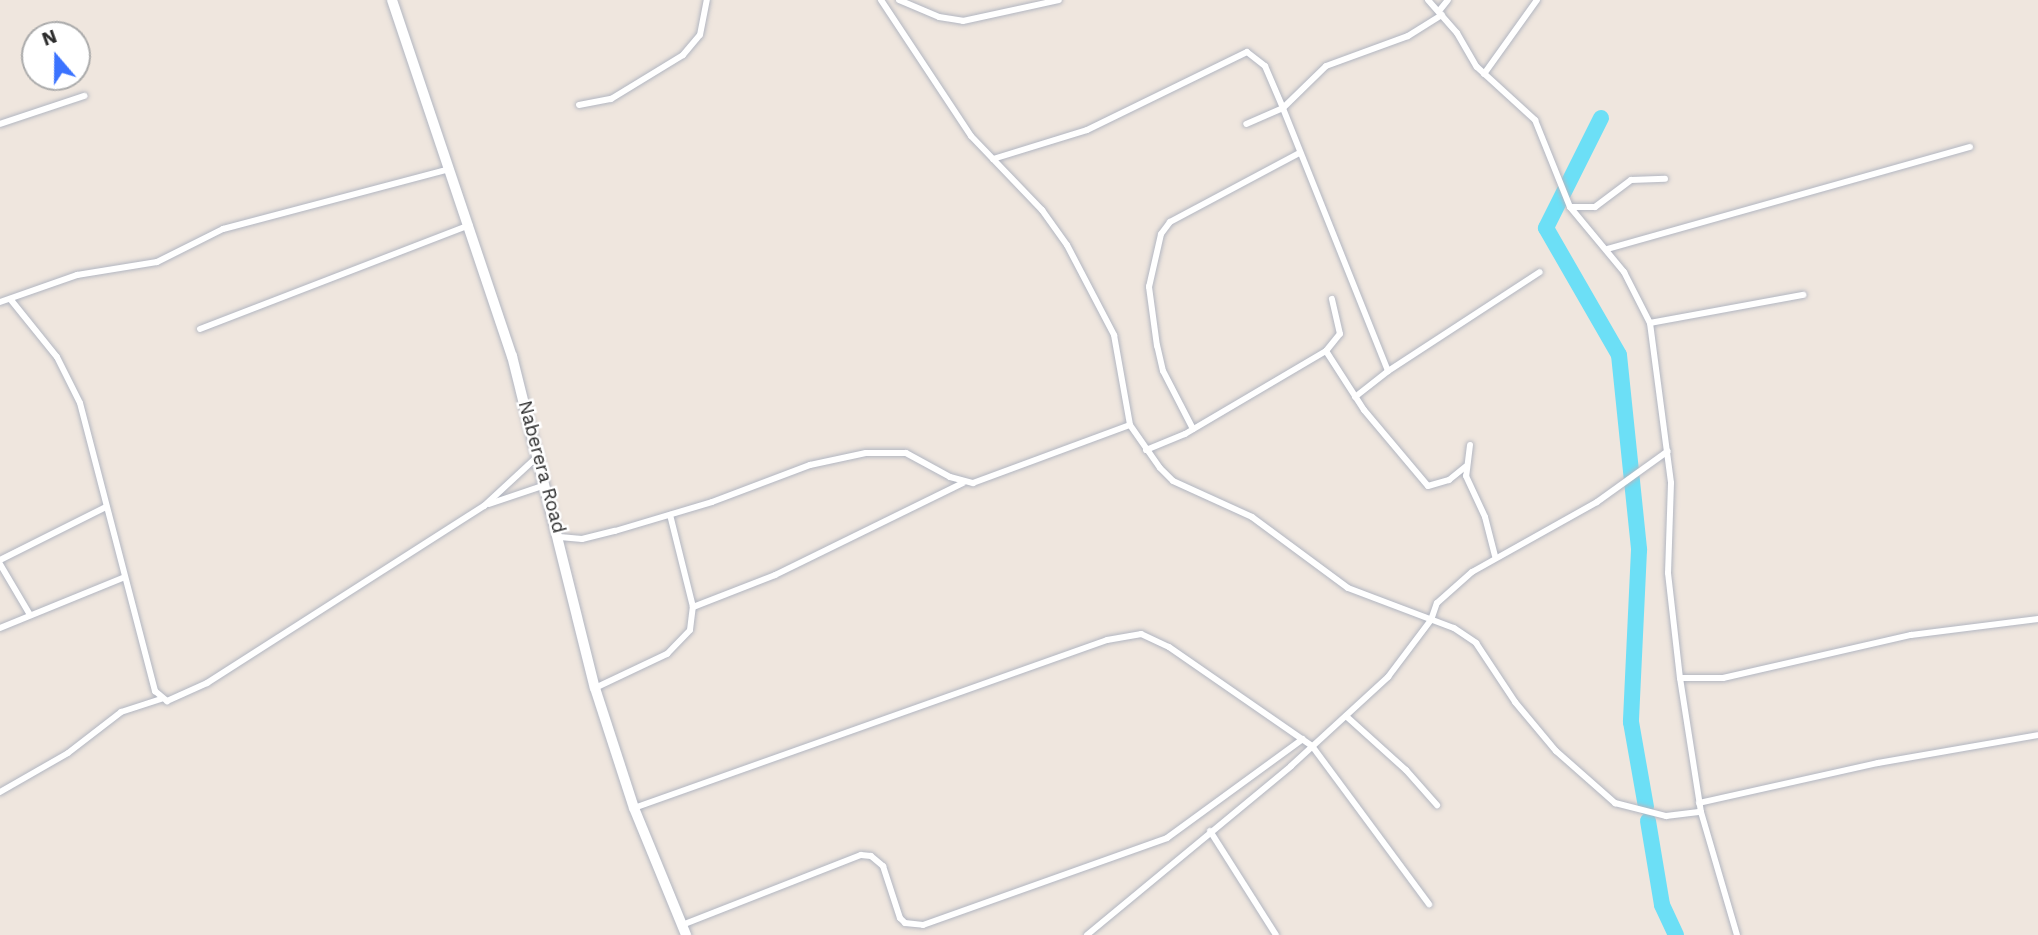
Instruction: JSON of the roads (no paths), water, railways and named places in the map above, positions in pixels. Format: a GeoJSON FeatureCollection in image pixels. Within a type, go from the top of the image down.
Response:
{"type":"FeatureCollection","features":[{"type":"Feature","properties":{"kind":"street","name":"Naberera Road"},"geometry":{"type":"LineString","coordinates":[[392,0],[470,225],[539,454],[595,688],[634,808],[684,930]]}},
{"type":"Feature","properties":{"kind":"street"},"geometry":{"type":"LineString","coordinates":[[579,105],[605,102],[675,62],[700,35],[707,0]]}},
{"type":"Feature","properties":{"kind":"street"},"geometry":{"type":"LineString","coordinates":[[881,0],[966,129],[1050,220],[1102,309],[1122,361],[1130,425],[1146,450],[1173,481],[1252,517],[1348,588],[1454,628],[1488,654],[1515,702],[1556,751],[1615,803],[1666,816],[1701,812]]}},
{"type":"Feature","properties":{"kind":"street"},"geometry":{"type":"LineString","coordinates":[[899,0],[951,21],[1059,0]]}},
{"type":"Feature","properties":{"kind":"street"},"geometry":{"type":"LineString","coordinates":[[1428,0],[1441,13],[1484,74],[1535,120],[1570,207],[1633,284],[1650,324],[1668,451],[1668,573],[1680,678],[1699,803],[1737,935]]}},
{"type":"Feature","properties":{"kind":"street"},"geometry":{"type":"LineString","coordinates":[[1246,124],[1283,108],[1326,66],[1408,36],[1441,13],[1448,0]]}},
{"type":"Feature","properties":{"kind":"street"},"geometry":{"type":"LineString","coordinates":[[1484,74],[1537,0]]}},
{"type":"Feature","properties":{"kind":"street"},"geometry":{"type":"LineString","coordinates":[[993,159],[1087,130],[1242,52],[1251,53],[1265,66],[1388,371]]}},
{"type":"Feature","properties":{"kind":"street"},"geometry":{"type":"LineString","coordinates":[[0,124],[84,96]]}},
{"type":"Feature","properties":{"kind":"street"},"geometry":{"type":"LineString","coordinates":[[1607,249],[1970,147]]}},
{"type":"Feature","properties":{"kind":"street"},"geometry":{"type":"LineString","coordinates":[[1193,429],[1163,371],[1155,331],[1149,287],[1161,234],[1170,222],[1299,153]]}},
{"type":"Feature","properties":{"kind":"street"},"geometry":{"type":"LineString","coordinates":[[0,302],[77,275],[157,262],[223,229],[450,169]]}},
{"type":"Feature","properties":{"kind":"street"},"geometry":{"type":"LineString","coordinates":[[1570,207],[1595,207],[1631,180],[1665,179]]}},
{"type":"Feature","properties":{"kind":"street"},"geometry":{"type":"LineString","coordinates":[[200,328],[470,225]]}},
{"type":"Feature","properties":{"kind":"street"},"geometry":{"type":"LineString","coordinates":[[1355,397],[1388,371],[1540,272]]}},
{"type":"Feature","properties":{"kind":"street"},"geometry":{"type":"LineString","coordinates":[[1650,324],[1803,295]]}},
{"type":"Feature","properties":{"kind":"street"},"geometry":{"type":"LineString","coordinates":[[1146,450],[1193,429],[1326,351],[1340,334],[1332,299]]}},
{"type":"Feature","properties":{"kind":"street"},"geometry":{"type":"LineString","coordinates":[[11,300],[71,379],[155,691],[161,699]]}},
{"type":"Feature","properties":{"kind":"street"},"geometry":{"type":"LineString","coordinates":[[1326,351],[1355,397],[1428,485],[1449,480],[1465,467]]}},
{"type":"Feature","properties":{"kind":"street"},"geometry":{"type":"LineString","coordinates":[[692,607],[775,575],[963,483],[1130,425]]}},
{"type":"Feature","properties":{"kind":"street"},"geometry":{"type":"LineString","coordinates":[[1470,444],[1465,467],[1495,556]]}},
{"type":"Feature","properties":{"kind":"street"},"geometry":{"type":"LineString","coordinates":[[560,537],[587,538],[670,515],[810,465],[886,451],[906,453],[963,483]]}},
{"type":"Feature","properties":{"kind":"street"},"geometry":{"type":"LineString","coordinates":[[1087,935],[1312,746],[1388,677],[1431,620],[1441,598],[1495,556],[1597,502],[1668,451]]}},
{"type":"Feature","properties":{"kind":"street"},"geometry":{"type":"LineString","coordinates":[[0,792],[68,752],[121,712],[161,699],[175,700],[207,683],[484,506],[539,454]]}},
{"type":"Feature","properties":{"kind":"street"},"geometry":{"type":"LineString","coordinates":[[484,506],[547,485]]}},
{"type":"Feature","properties":{"kind":"street"},"geometry":{"type":"LineString","coordinates":[[30,615],[0,562],[106,507]]}},
{"type":"Feature","properties":{"kind":"street"},"geometry":{"type":"LineString","coordinates":[[595,688],[678,646],[690,630],[692,607],[670,515]]}},
{"type":"Feature","properties":{"kind":"street"},"geometry":{"type":"LineString","coordinates":[[0,628],[125,577]]}},
{"type":"Feature","properties":{"kind":"street"},"geometry":{"type":"LineString","coordinates":[[1680,678],[1724,678],[1911,635],[2038,619]]}},
{"type":"Feature","properties":{"kind":"street"},"geometry":{"type":"LineString","coordinates":[[634,808],[1107,640],[1141,634],[1169,647],[1312,746],[1429,904]]}},
{"type":"Feature","properties":{"kind":"street"},"geometry":{"type":"LineString","coordinates":[[1346,716],[1406,770],[1437,806]]}},
{"type":"Feature","properties":{"kind":"street"},"geometry":{"type":"LineString","coordinates":[[1699,803],[1878,763],[2038,735]]}},
{"type":"Feature","properties":{"kind":"street"},"geometry":{"type":"LineString","coordinates":[[684,930],[861,855],[871,856],[883,866],[900,918],[914,926],[923,925],[1167,838],[1303,739]]}},
{"type":"Feature","properties":{"kind":"street"},"geometry":{"type":"LineString","coordinates":[[1210,831],[1276,935]]}},
{"type":"Feature","properties":{"kind":"waterway"},"geometry":{"type":"LineString","coordinates":[[1601,118],[1546,228],[1619,355],[1639,550],[1631,722],[1646,807]]}},
{"type":"Feature","properties":{"kind":"waterway"},"geometry":{"type":"LineString","coordinates":[[1648,821],[1662,905],[1676,935]]}}]}
